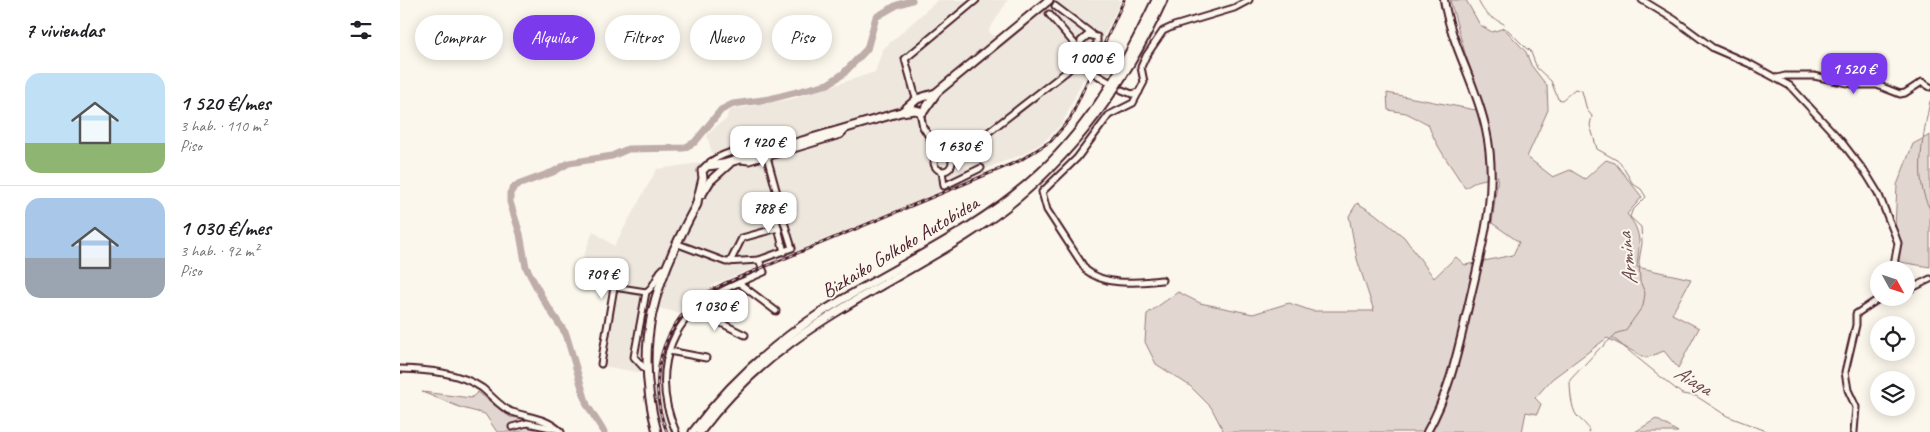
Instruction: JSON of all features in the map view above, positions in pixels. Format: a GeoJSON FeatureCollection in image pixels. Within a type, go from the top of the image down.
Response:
{"type":"FeatureCollection","features":[{"type":"Feature","properties":{"kind":"highway"},"geometry":{"type":"LineString","coordinates":[[657,432],[650,404],[646,370],[646,345],[653,305],[667,267],[696,206],[706,180],[703,169],[901,112],[916,109],[925,110],[938,92],[1049,0]]}},
{"type":"Feature","properties":{"kind":"highway","name":"Bizkaiko Golkoko Autobidea"},"geometry":{"type":"LineString","coordinates":[[693,432],[724,393],[779,342],[822,312],[960,232],[989,213],[1041,172],[1080,130],[1109,90],[1156,0]]}},
{"type":"Feature","properties":{"kind":"highway","name":"Bizkaiko Golkoko Autobidea"},"geometry":{"type":"LineString","coordinates":[[700,432],[728,397],[790,342],[867,292],[965,236],[1021,196],[1045,175],[1085,132],[1116,89],[1163,0]]}},
{"type":"Feature","properties":{"kind":"highway"},"geometry":{"type":"LineString","coordinates":[[918,96],[938,92]]}},
{"type":"Feature","properties":{"kind":"highway"},"geometry":{"type":"LineString","coordinates":[[918,96],[928,105]]}},
{"type":"Feature","properties":{"kind":"highway"},"geometry":{"type":"LineString","coordinates":[[916,109],[918,96]]}},
{"type":"Feature","properties":{"kind":"highway"},"geometry":{"type":"LineString","coordinates":[[706,180],[715,179],[717,174],[737,160]]}},
{"type":"Feature","properties":{"kind":"highway"},"geometry":{"type":"LineString","coordinates":[[711,166],[717,174]]}},
{"type":"Feature","properties":{"kind":"main road"},"geometry":{"type":"LineString","coordinates":[[1427,432],[1443,400],[1455,364],[1487,227],[1491,187],[1490,154],[1486,129],[1452,34],[1444,0]]}},
{"type":"Feature","properties":{"kind":"street"},"geometry":{"type":"LineString","coordinates":[[918,96],[906,59],[976,0]]}},
{"type":"Feature","properties":{"kind":"street"},"geometry":{"type":"LineString","coordinates":[[1162,280],[1123,282],[1093,276],[1086,270],[1047,210],[1042,200],[1045,187],[1077,158],[1109,115],[1133,103],[1144,82],[1143,64],[1153,44],[1163,31],[1234,8],[1249,0]]}},
{"type":"Feature","properties":{"kind":"street"},"geometry":{"type":"LineString","coordinates":[[1642,0],[1675,20],[1713,48],[1778,78],[1795,92],[1841,141],[1872,181],[1897,239],[1894,261]]}},
{"type":"Feature","properties":{"kind":"street"},"geometry":{"type":"LineString","coordinates":[[950,157],[951,166],[947,170],[942,171],[936,168],[934,163],[936,157],[940,154],[946,154],[950,157],[959,155],[1074,64],[1081,53],[1093,49],[1097,43],[1096,37],[1055,6]]}},
{"type":"Feature","properties":{"kind":"street"},"geometry":{"type":"LineString","coordinates":[[1049,14],[1081,53]]}},
{"type":"Feature","properties":{"kind":"street"},"geometry":{"type":"LineString","coordinates":[[1084,68],[1081,53],[1082,39],[1092,34]]}},
{"type":"Feature","properties":{"kind":"street"},"geometry":{"type":"LineString","coordinates":[[1074,64],[1109,82]]}},
{"type":"Feature","properties":{"kind":"street"},"geometry":{"type":"LineString","coordinates":[[1778,78],[1785,76],[1814,76],[1856,85],[1877,84],[1900,94],[1905,93],[1922,82],[1930,87]]}},
{"type":"Feature","properties":{"kind":"street"},"geometry":{"type":"LineString","coordinates":[[1122,90],[1132,94],[1139,92]]}},
{"type":"Feature","properties":{"kind":"street"},"geometry":{"type":"LineString","coordinates":[[1132,94],[1133,103]]}},
{"type":"Feature","properties":{"kind":"street"},"geometry":{"type":"LineString","coordinates":[[916,109],[923,126],[940,154]]}},
{"type":"Feature","properties":{"kind":"street"},"geometry":{"type":"LineString","coordinates":[[737,160],[767,157],[840,135],[848,127]]}},
{"type":"Feature","properties":{"kind":"street"},"geometry":{"type":"LineString","coordinates":[[711,166],[710,162],[716,158],[761,146],[773,149],[767,157]]}},
{"type":"Feature","properties":{"kind":"street"},"geometry":{"type":"LineString","coordinates":[[767,157],[778,200],[778,228],[784,252]]}},
{"type":"Feature","properties":{"kind":"street"},"geometry":{"type":"LineString","coordinates":[[942,171],[944,186],[981,168]]}},
{"type":"Feature","properties":{"kind":"street"},"geometry":{"type":"LineString","coordinates":[[678,244],[730,262],[759,260],[784,252],[792,248],[778,210]]}},
{"type":"Feature","properties":{"kind":"street"},"geometry":{"type":"LineString","coordinates":[[730,262],[742,238],[778,228]]}},
{"type":"Feature","properties":{"kind":"street"},"geometry":{"type":"LineString","coordinates":[[676,432],[669,414],[664,390],[665,364],[668,351],[680,328],[695,310],[713,295],[764,272],[759,260]]}},
{"type":"Feature","properties":{"kind":"street"},"geometry":{"type":"LineString","coordinates":[[646,370],[634,357],[646,292],[653,287],[661,271],[667,267]]}},
{"type":"Feature","properties":{"kind":"street"},"geometry":{"type":"LineString","coordinates":[[1915,286],[1930,279]]}},
{"type":"Feature","properties":{"kind":"street"},"geometry":{"type":"LineString","coordinates":[[739,283],[776,311]]}},
{"type":"Feature","properties":{"kind":"street"},"geometry":{"type":"LineString","coordinates":[[601,364],[614,287],[646,292]]}},
{"type":"Feature","properties":{"kind":"street"},"geometry":{"type":"LineString","coordinates":[[1854,432],[1856,408],[1848,390],[1845,372],[1856,325],[1856,314],[1870,305]]}},
{"type":"Feature","properties":{"kind":"street"},"geometry":{"type":"LineString","coordinates":[[695,310],[745,336]]}},
{"type":"Feature","properties":{"kind":"street"},"geometry":{"type":"LineString","coordinates":[[668,351],[706,358]]}},
{"type":"Feature","properties":{"kind":"street"},"geometry":{"type":"LineString","coordinates":[[400,369],[426,370],[465,379],[482,389],[507,409],[541,418],[560,431]]}},
{"type":"Feature","properties":{"kind":"street"},"geometry":{"type":"LineString","coordinates":[[512,427],[527,423],[560,431]]}},
{"type":"Feature","properties":{"kind":"shaded area"},"geometry":{"type":"Polygon","coordinates":[[[938,0],[1008,0],[989,30],[991,35],[995,36],[1007,32],[1042,0],[1121,0],[1062,124],[1043,142],[1024,154],[995,165],[918,201],[715,284],[679,313],[651,306],[642,358],[643,373],[597,365],[612,288],[600,285],[604,268],[581,263],[593,231],[614,246],[657,169],[714,161],[707,135],[726,120],[729,110],[792,99],[875,72],[883,49],[938,0]]]}},
{"type":"Feature","properties":{"kind":"shaded area"},"geometry":{"type":"Polygon","coordinates":[[[1450,0],[1466,0],[1480,25],[1492,32],[1504,28],[1526,52],[1531,65],[1547,86],[1548,110],[1527,157],[1553,177],[1570,170],[1585,179],[1606,160],[1615,163],[1642,197],[1627,214],[1638,233],[1637,267],[1691,279],[1672,314],[1699,328],[1678,368],[1664,351],[1646,358],[1607,338],[1552,379],[1535,398],[1541,404],[1537,414],[1526,412],[1522,432],[1224,432],[1211,407],[1190,386],[1156,364],[1145,342],[1147,314],[1178,292],[1200,303],[1253,314],[1289,303],[1312,311],[1374,311],[1357,259],[1349,216],[1357,203],[1374,213],[1404,237],[1434,278],[1456,257],[1465,265],[1513,255],[1519,242],[1492,223],[1498,176],[1477,181],[1465,188],[1440,149],[1428,124],[1406,113],[1388,110],[1387,93],[1486,112],[1465,53],[1450,0]]]}},
{"type":"Feature","properties":{"kind":"shaded area"},"geometry":{"type":"Polygon","coordinates":[[[1930,135],[1930,267],[1915,264],[1915,261],[1900,261],[1894,250],[1897,185],[1913,144],[1930,135]]]}},
{"type":"Feature","properties":{"kind":"shaded area"},"geometry":{"type":"Polygon","coordinates":[[[422,392],[471,398],[478,392],[510,417],[543,421],[556,432],[497,432],[485,414],[462,408],[422,392]]]}},
{"type":"Feature","properties":{"kind":"shaded area"},"geometry":{"type":"Polygon","coordinates":[[[1656,419],[1678,432],[1635,432],[1656,419]]]}},
{"type":"Feature","properties":{"kind":"waterway"},"geometry":{"type":"LineString","coordinates":[[604,432],[587,405],[566,334],[544,301],[526,267],[520,234],[510,202],[510,193],[515,186],[553,172],[569,163],[612,156],[628,149],[684,148],[695,142],[721,110],[733,104],[770,99],[828,84],[843,74],[867,49],[876,17],[897,5],[912,0]]}},
{"type":"Feature","properties":{"kind":"waterway","name":"Armina"},"geometry":{"type":"LineString","coordinates":[[1478,0],[1486,13],[1504,24]]}},
{"type":"Feature","properties":{"kind":"waterway","name":"Armina"},"geometry":{"type":"LineString","coordinates":[[1507,29],[1530,50],[1537,68],[1551,81],[1558,99],[1562,100],[1575,89],[1582,91],[1587,110],[1592,116],[1590,125],[1597,149],[1620,162],[1633,184],[1641,189],[1646,197],[1632,211],[1630,217],[1641,227],[1642,243],[1639,261],[1640,281],[1645,293],[1643,306],[1625,331],[1617,333],[1602,347]]}},
{"type":"Feature","properties":{"kind":"waterway"},"geometry":{"type":"LineString","coordinates":[[1930,101],[1921,156],[1922,184],[1930,209]]}},
{"type":"Feature","properties":{"kind":"waterway","name":"Aiaga"},"geometry":{"type":"LineString","coordinates":[[1613,338],[1682,394],[1696,396],[1727,416],[1769,432]]}},
{"type":"Feature","properties":{"kind":"waterway","name":"Armina"},"geometry":{"type":"LineString","coordinates":[[1589,432],[1573,408],[1570,380],[1600,348]]}},
{"type":"Feature","properties":{"kind":"railway"},"geometry":{"type":"LineString","coordinates":[[667,432],[660,410],[657,388],[659,367],[664,346],[673,327],[686,310],[703,295],[723,284],[1019,161],[1051,141],[1070,119],[1124,0]]}}]}
